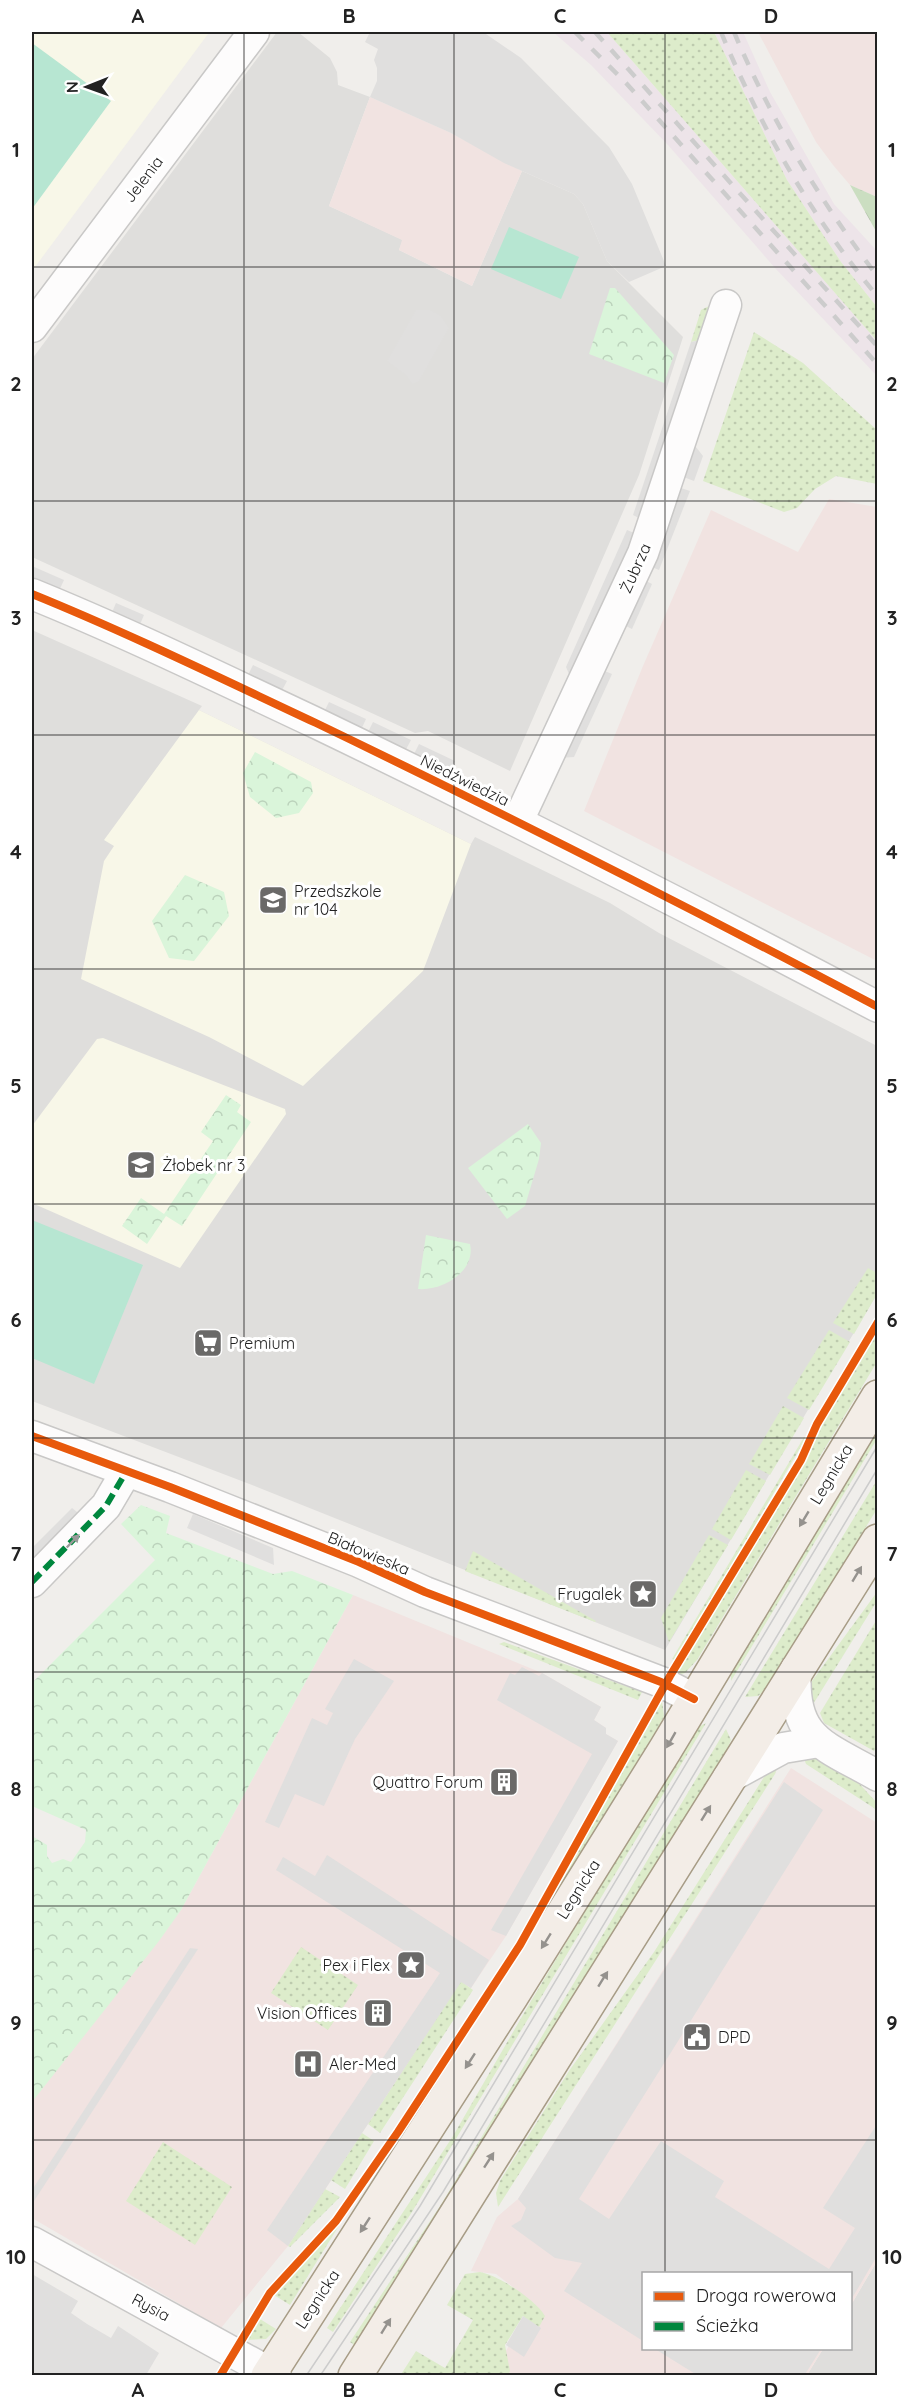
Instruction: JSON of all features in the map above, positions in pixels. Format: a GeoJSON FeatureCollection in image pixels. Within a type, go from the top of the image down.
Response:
{"type":"FeatureCollection","features":[{"type":"Feature","properties":{"kind":"main road","name":"Legnicka"},"geometry":{"type":"LineString","coordinates":[[271,2374],[511,1997],[878,1397]]}},
{"type":"Feature","properties":{"kind":"main road"},"geometry":{"type":"LineString","coordinates":[[355,2376],[878,1541]]}},
{"type":"Feature","properties":{"kind":"street","name":"Jelenia"},"geometry":{"type":"LineString","coordinates":[[32,327],[254,32]]}},
{"type":"Feature","properties":{"kind":"street","name":"Żubrza"},"geometry":{"type":"LineString","coordinates":[[518,821],[643,553],[726,305]]}},
{"type":"Feature","properties":{"kind":"street","name":"Niedźwiedzia"},"geometry":{"type":"LineString","coordinates":[[32,594],[169,653],[518,821],[878,1007]]}},
{"type":"Feature","properties":{"kind":"street","name":"Białowieska"},"geometry":{"type":"LineString","coordinates":[[32,1436],[359,1562],[425,1592],[661,1682],[694,1699]]}},
{"type":"Feature","properties":{"kind":"street"},"geometry":{"type":"LineString","coordinates":[[32,1582],[106,1506],[126,1472]]}},
{"type":"Feature","properties":{"kind":"street"},"geometry":{"type":"LineString","coordinates":[[796,1669],[795,1701],[798,1714],[819,1742],[878,1776]]}},
{"type":"Feature","properties":{"kind":"street"},"geometry":{"type":"LineString","coordinates":[[728,1778],[783,1748],[819,1742]]}},
{"type":"Feature","properties":{"kind":"street","name":"Rysia"},"geometry":{"type":"LineString","coordinates":[[32,2242],[271,2374]]}},
{"type":"Feature","properties":{"kind":"shaded area"},"geometry":{"type":"Polygon","coordinates":[[[32,32],[208,34],[32,271],[32,32]]]}},
{"type":"Feature","properties":{"kind":"shaded area"},"geometry":{"type":"Polygon","coordinates":[[[277,32],[298,32],[330,58],[337,72],[338,85],[370,97],[329,206],[403,240],[399,250],[472,286],[522,171],[574,194],[583,204],[607,261],[683,337],[639,475],[510,771],[428,731],[415,733],[32,557],[32,359],[277,32]]]}},
{"type":"Feature","properties":{"kind":"shaded area"},"geometry":{"type":"Polygon","coordinates":[[[370,32],[483,32],[521,58],[609,147],[632,184],[666,266],[629,282],[607,261],[583,204],[574,194],[504,163],[451,133],[370,97],[377,81],[377,68],[374,60],[378,49],[365,42],[370,32]]]}},
{"type":"Feature","properties":{"kind":"shaded area"},"geometry":{"type":"Polygon","coordinates":[[[553,32],[607,32],[877,341],[877,376],[775,268],[668,145],[591,65],[553,32]]]}},
{"type":"Feature","properties":{"kind":"shaded area"},"geometry":{"type":"Polygon","coordinates":[[[714,32],[743,32],[770,92],[834,204],[877,251],[877,307],[841,262],[787,180],[714,32]]]}},
{"type":"Feature","properties":{"kind":"shaded area"},"geometry":{"type":"Polygon","coordinates":[[[758,32],[877,32],[877,197],[850,185],[816,142],[758,32]]]}},
{"type":"Feature","properties":{"kind":"shaded area"},"geometry":{"type":"Polygon","coordinates":[[[370,97],[451,133],[522,171],[472,286],[399,250],[402,240],[329,206],[370,97]]]}},
{"type":"Feature","properties":{"kind":"shaded area"},"geometry":{"type":"Polygon","coordinates":[[[416,310],[430,310],[441,316],[449,328],[419,381],[412,384],[406,375],[387,361],[416,310]]]}},
{"type":"Feature","properties":{"kind":"shaded area"},"geometry":{"type":"Polygon","coordinates":[[[705,339],[645,521],[633,515],[691,342],[705,339]]]}},
{"type":"Feature","properties":{"kind":"shaded area"},"geometry":{"type":"Polygon","coordinates":[[[692,442],[703,456],[694,481],[681,476],[692,442]]]}},
{"type":"Feature","properties":{"kind":"shaded area"},"geometry":{"type":"Polygon","coordinates":[[[678,487],[690,491],[659,570],[647,565],[678,487]]]}},
{"type":"Feature","properties":{"kind":"shaded area"},"geometry":{"type":"Polygon","coordinates":[[[829,499],[877,507],[877,961],[584,811],[643,666],[711,510],[798,552],[829,499]]]}},
{"type":"Feature","properties":{"kind":"shaded area"},"geometry":{"type":"Polygon","coordinates":[[[627,530],[639,535],[572,681],[566,667],[627,530]]]}},
{"type":"Feature","properties":{"kind":"shaded area"},"geometry":{"type":"Polygon","coordinates":[[[32,566],[64,580],[58,593],[32,583],[32,566]]]}},
{"type":"Feature","properties":{"kind":"shaded area"},"geometry":{"type":"Polygon","coordinates":[[[640,578],[652,584],[632,629],[620,623],[640,578]]]}},
{"type":"Feature","properties":{"kind":"shaded area"},"geometry":{"type":"Polygon","coordinates":[[[116,603],[144,615],[138,629],[110,617],[116,603]]]}},
{"type":"Feature","properties":{"kind":"shaded area"},"geometry":{"type":"Polygon","coordinates":[[[32,630],[202,706],[199,710],[471,844],[475,837],[610,903],[659,933],[877,1046],[877,1294],[665,1650],[257,1487],[32,1401],[32,630]]]}},
{"type":"Feature","properties":{"kind":"shaded area"},"geometry":{"type":"Polygon","coordinates":[[[253,665],[287,681],[280,694],[246,679],[253,665]]]}},
{"type":"Feature","properties":{"kind":"shaded area"},"geometry":{"type":"Polygon","coordinates":[[[600,669],[612,674],[574,757],[559,758],[600,669]]]}},
{"type":"Feature","properties":{"kind":"shaded area"},"geometry":{"type":"Polygon","coordinates":[[[329,702],[366,719],[360,732],[323,714],[329,702]]]}},
{"type":"Feature","properties":{"kind":"shaded area","name":"Przedszkole nr 104"},"geometry":{"type":"Polygon","coordinates":[[[199,710],[471,844],[423,971],[303,1086],[209,1037],[81,979],[104,861],[114,846],[104,840],[199,710]]]}},
{"type":"Feature","properties":{"kind":"shaded area"},"geometry":{"type":"Polygon","coordinates":[[[373,722],[411,740],[404,753],[366,736],[373,722]]]}},
{"type":"Feature","properties":{"kind":"shaded area"},"geometry":{"type":"Polygon","coordinates":[[[419,744],[455,761],[448,775],[412,758],[419,744]]]}},
{"type":"Feature","properties":{"kind":"shaded area","name":"Żłobek nr 3"},"geometry":{"type":"Polygon","coordinates":[[[103,1038],[285,1109],[286,1114],[180,1268],[32,1203],[32,1126],[97,1039],[103,1038]]]}},
{"type":"Feature","properties":{"kind":"shaded area"},"geometry":{"type":"Polygon","coordinates":[[[72,1508],[82,1516],[32,1567],[32,1548],[72,1508]]]}},
{"type":"Feature","properties":{"kind":"shaded area"},"geometry":{"type":"Polygon","coordinates":[[[193,1514],[273,1548],[274,1565],[187,1528],[193,1514]]]}},
{"type":"Feature","properties":{"kind":"shaded area"},"geometry":{"type":"Polygon","coordinates":[[[353,1595],[542,1673],[601,1707],[594,1720],[606,1728],[606,1734],[618,1741],[506,1936],[471,1988],[461,1982],[288,2246],[221,2328],[32,2218],[32,2101],[181,1910],[353,1595]]]}},
{"type":"Feature","properties":{"kind":"shaded area"},"geometry":{"type":"Polygon","coordinates":[[[354,1659],[394,1681],[355,1739],[324,1806],[295,1794],[279,1828],[265,1822],[312,1718],[327,1725],[333,1713],[325,1709],[354,1659]]]}},
{"type":"Feature","properties":{"kind":"shaded area"},"geometry":{"type":"Polygon","coordinates":[[[522,1667],[539,1676],[542,1673],[601,1707],[594,1720],[606,1728],[606,1734],[618,1741],[506,1936],[491,1930],[592,1754],[497,1700],[510,1673],[515,1675],[522,1667]]]}},
{"type":"Feature","properties":{"kind":"shaded area"},"geometry":{"type":"Polygon","coordinates":[[[791,1768],[877,1823],[877,2261],[852,2303],[852,2272],[642,2272],[642,2350],[822,2350],[807,2375],[491,2375],[535,2304],[496,2274],[471,2271],[497,2217],[518,2199],[791,1768]]]}},
{"type":"Feature","properties":{"kind":"shaded area"},"geometry":{"type":"Polygon","coordinates":[[[784,1782],[823,1810],[579,2199],[609,2219],[661,2141],[724,2181],[715,2197],[829,2269],[855,2228],[823,2208],[877,2124],[877,2256],[852,2298],[852,2272],[642,2272],[642,2340],[564,2291],[582,2263],[555,2258],[511,2226],[521,2220],[526,2208],[518,2199],[784,1782]]]}},
{"type":"Feature","properties":{"kind":"shaded area"},"geometry":{"type":"Polygon","coordinates":[[[327,1855],[489,1960],[471,1988],[461,1982],[288,2246],[267,2230],[440,1973],[276,1870],[283,1857],[315,1876],[327,1855]]]}},
{"type":"Feature","properties":{"kind":"shaded area"},"geometry":{"type":"Polygon","coordinates":[[[190,1948],[198,1949],[34,2201],[32,2190],[190,1948]]]}},
{"type":"Feature","properties":{"kind":"shaded area"},"geometry":{"type":"Polygon","coordinates":[[[877,2261],[877,2375],[807,2375],[822,2350],[852,2350],[852,2303],[877,2261]]]}},
{"type":"Feature","properties":{"kind":"shaded area"},"geometry":{"type":"Polygon","coordinates":[[[32,2274],[78,2301],[71,2313],[87,2324],[111,2338],[118,2326],[159,2353],[146,2375],[32,2375],[32,2274]]]}},
{"type":"Feature","properties":{"kind":"shaded area"},"geometry":{"type":"Polygon","coordinates":[[[523,2316],[541,2328],[524,2357],[506,2345],[523,2316]]]}},
{"type":"Feature","properties":{"kind":"shaded area"},"geometry":{"type":"Polygon","coordinates":[[[657,2350],[820,2350],[804,2376],[697,2375],[657,2350]]]}},
{"type":"Feature","properties":{"kind":"green space"},"geometry":{"type":"Polygon","coordinates":[[[607,32],[714,32],[787,180],[841,262],[877,307],[877,341],[607,32]]]}},
{"type":"Feature","properties":{"kind":"green space"},"geometry":{"type":"Polygon","coordinates":[[[32,43],[111,101],[32,209],[32,43]]]}},
{"type":"Feature","properties":{"kind":"green space"},"geometry":{"type":"Polygon","coordinates":[[[850,185],[877,197],[877,233],[850,185]]]}},
{"type":"Feature","properties":{"kind":"green space"},"geometry":{"type":"Polygon","coordinates":[[[509,227],[579,257],[561,299],[491,269],[509,227]]]}},
{"type":"Feature","properties":{"kind":"green space"},"geometry":{"type":"Polygon","coordinates":[[[610,288],[615,288],[674,355],[664,383],[589,354],[610,288]]]}},
{"type":"Feature","properties":{"kind":"green space"},"geometry":{"type":"Polygon","coordinates":[[[709,306],[705,339],[691,342],[701,310],[709,306]]]}},
{"type":"Feature","properties":{"kind":"green space"},"geometry":{"type":"Polygon","coordinates":[[[754,332],[803,363],[877,430],[877,484],[836,476],[815,489],[797,508],[784,512],[703,481],[754,332]]]}},
{"type":"Feature","properties":{"kind":"green space"},"geometry":{"type":"Polygon","coordinates":[[[255,752],[311,782],[313,793],[299,813],[276,818],[250,797],[243,773],[255,752]]]}},
{"type":"Feature","properties":{"kind":"green space"},"geometry":{"type":"Polygon","coordinates":[[[185,875],[224,892],[229,916],[194,961],[169,958],[152,921],[185,875]]]}},
{"type":"Feature","properties":{"kind":"green space"},"geometry":{"type":"Polygon","coordinates":[[[226,1095],[241,1105],[237,1112],[251,1122],[182,1226],[166,1216],[147,1244],[122,1226],[141,1198],[164,1214],[213,1141],[201,1132],[226,1095]]]}},
{"type":"Feature","properties":{"kind":"green space"},"geometry":{"type":"Polygon","coordinates":[[[528,1124],[541,1143],[539,1159],[525,1206],[507,1219],[468,1168],[528,1124]]]}},
{"type":"Feature","properties":{"kind":"green space"},"geometry":{"type":"Polygon","coordinates":[[[32,1220],[143,1265],[94,1384],[32,1358],[32,1220]]]}},
{"type":"Feature","properties":{"kind":"green space"},"geometry":{"type":"Polygon","coordinates":[[[426,1235],[470,1244],[471,1254],[463,1271],[447,1283],[438,1287],[418,1289],[426,1235]]]}},
{"type":"Feature","properties":{"kind":"green space"},"geometry":{"type":"Polygon","coordinates":[[[868,1268],[877,1273],[877,1294],[854,1334],[833,1323],[868,1268]]]}},
{"type":"Feature","properties":{"kind":"green space"},"geometry":{"type":"Polygon","coordinates":[[[829,1330],[850,1342],[809,1410],[787,1398],[829,1330]]]}},
{"type":"Feature","properties":{"kind":"green space"},"geometry":{"type":"Polygon","coordinates":[[[877,1330],[877,1362],[697,1660],[685,1673],[675,1676],[804,1462],[818,1429],[877,1330]]]}},
{"type":"Feature","properties":{"kind":"green space"},"geometry":{"type":"Polygon","coordinates":[[[783,1406],[804,1418],[770,1475],[749,1464],[783,1406]]]}},
{"type":"Feature","properties":{"kind":"green space"},"geometry":{"type":"Polygon","coordinates":[[[877,1429],[877,1439],[731,1681],[731,1671],[877,1429]]]}},
{"type":"Feature","properties":{"kind":"green space"},"geometry":{"type":"Polygon","coordinates":[[[804,1437],[806,1438],[687,1641],[674,1660],[672,1659],[804,1437]]]}},
{"type":"Feature","properties":{"kind":"green space"},"geometry":{"type":"Polygon","coordinates":[[[746,1470],[766,1481],[731,1540],[712,1529],[746,1470]]]}},
{"type":"Feature","properties":{"kind":"green space"},"geometry":{"type":"Polygon","coordinates":[[[877,1480],[877,1509],[766,1689],[758,1696],[745,1697],[877,1480]]]}},
{"type":"Feature","properties":{"kind":"green space"},"geometry":{"type":"Polygon","coordinates":[[[141,1505],[170,1516],[166,1533],[273,1574],[292,1571],[353,1595],[181,1910],[32,2102],[32,1836],[47,1845],[47,1856],[52,1863],[63,1859],[71,1862],[85,1842],[86,1830],[32,1806],[32,1683],[155,1560],[121,1524],[141,1505]]]}},
{"type":"Feature","properties":{"kind":"green space"},"geometry":{"type":"Polygon","coordinates":[[[709,1535],[728,1545],[669,1642],[661,1618],[709,1535]]]}},
{"type":"Feature","properties":{"kind":"green space"},"geometry":{"type":"Polygon","coordinates":[[[473,1551],[596,1621],[465,1571],[473,1551]]]}},
{"type":"Feature","properties":{"kind":"green space"},"geometry":{"type":"Polygon","coordinates":[[[877,1592],[877,1601],[807,1714],[807,1688],[877,1592]]]}},
{"type":"Feature","properties":{"kind":"green space"},"geometry":{"type":"Polygon","coordinates":[[[877,1619],[878,1745],[874,1751],[824,1723],[820,1713],[877,1619]]]}},
{"type":"Feature","properties":{"kind":"green space"},"geometry":{"type":"Polygon","coordinates":[[[504,1642],[628,1687],[636,1684],[645,1686],[638,1700],[499,1644],[504,1642]]]}},
{"type":"Feature","properties":{"kind":"green space"},"geometry":{"type":"Polygon","coordinates":[[[662,1701],[664,1716],[660,1724],[549,1906],[544,1907],[662,1701]]]}},
{"type":"Feature","properties":{"kind":"green space"},"geometry":{"type":"Polygon","coordinates":[[[706,1723],[412,2212],[333,2332],[327,2328],[453,2136],[531,2001],[696,1728],[706,1723]]]}},
{"type":"Feature","properties":{"kind":"green space"},"geometry":{"type":"Polygon","coordinates":[[[726,1729],[731,1740],[726,1752],[356,2346],[350,2342],[442,2203],[726,1729]]]}},
{"type":"Feature","properties":{"kind":"green space"},"geometry":{"type":"Polygon","coordinates":[[[813,1753],[855,1779],[877,1803],[877,1810],[806,1764],[803,1756],[813,1753]]]}},
{"type":"Feature","properties":{"kind":"green space"},"geometry":{"type":"Polygon","coordinates":[[[780,1760],[775,1774],[498,2207],[496,2193],[500,2181],[569,2071],[654,1952],[764,1777],[780,1760]]]}},
{"type":"Feature","properties":{"kind":"green space"},"geometry":{"type":"Polygon","coordinates":[[[301,1947],[358,1985],[328,2030],[271,1993],[301,1947]]]}},
{"type":"Feature","properties":{"kind":"green space"},"geometry":{"type":"Polygon","coordinates":[[[461,1981],[473,1990],[380,2133],[368,2124],[461,1981]]]}},
{"type":"Feature","properties":{"kind":"green space"},"geometry":{"type":"Polygon","coordinates":[[[362,2133],[374,2141],[345,2189],[331,2180],[362,2133]]]}},
{"type":"Feature","properties":{"kind":"green space"},"geometry":{"type":"Polygon","coordinates":[[[163,2142],[232,2187],[195,2245],[126,2201],[163,2142]]]}},
{"type":"Feature","properties":{"kind":"green space"},"geometry":{"type":"Polygon","coordinates":[[[325,2189],[340,2197],[290,2247],[288,2246],[325,2189]]]}},
{"type":"Feature","properties":{"kind":"green space"},"geometry":{"type":"Polygon","coordinates":[[[340,2224],[290,2305],[274,2295],[340,2224]]]}},
{"type":"Feature","properties":{"kind":"green space"},"geometry":{"type":"Polygon","coordinates":[[[480,2272],[516,2289],[534,2303],[545,2316],[538,2329],[523,2316],[505,2345],[510,2371],[508,2375],[400,2376],[416,2351],[445,2368],[473,2320],[447,2305],[465,2274],[480,2272]]]}},
{"type":"Feature","properties":{"kind":"green space"},"geometry":{"type":"Polygon","coordinates":[[[260,2319],[276,2329],[266,2339],[246,2340],[260,2319]]]}},
{"type":"Feature","properties":{"kind":"tram line"},"geometry":{"type":"LineString","coordinates":[[306,2376],[420,2206],[878,1445]]}},
{"type":"Feature","properties":{"kind":"tram line"},"geometry":{"type":"LineString","coordinates":[[320,2376],[443,2192],[878,1468]]}},
{"type":"Feature","properties":{"kind":"railway"},"geometry":{"type":"LineString","coordinates":[[575,32],[626,83],[878,365]]}},
{"type":"Feature","properties":{"kind":"railway"},"geometry":{"type":"LineString","coordinates":[[595,32],[878,347]]}},
{"type":"Feature","properties":{"kind":"railway"},"geometry":{"type":"LineString","coordinates":[[721,32],[753,102],[789,170],[831,235],[878,297]]}},
{"type":"Feature","properties":{"kind":"railway"},"geometry":{"type":"LineString","coordinates":[[734,32],[764,97],[798,159],[836,219],[878,277]]}},
{"type":"Feature","properties":{"kind":"marked path"},"geometry":{"type":"LineString","coordinates":[[32,1582],[106,1506],[126,1472]]}},
{"type":"Feature","properties":{"kind":"cycle path"},"geometry":{"type":"LineString","coordinates":[[32,594],[104,624],[387,757],[598,862],[878,1007]]}},
{"type":"Feature","properties":{"kind":"cycle path"},"geometry":{"type":"LineString","coordinates":[[220,2376],[270,2293],[336,2221],[398,2132],[520,1945],[670,1676],[801,1460],[817,1424],[878,1322]]}},
{"type":"Feature","properties":{"kind":"cycle path"},"geometry":{"type":"LineString","coordinates":[[32,1436],[170,1487],[359,1562],[425,1592],[661,1682],[694,1699]]}},
{"type":"Feature","properties":{"kind":"place","name":"Przedszkole nr 104"},"geometry":{"type":"Point","coordinates":[273,900]}},
{"type":"Feature","properties":{"kind":"place","name":"Żłobek nr 3"},"geometry":{"type":"Point","coordinates":[141,1165]}},
{"type":"Feature","properties":{"kind":"place","name":"Premium"},"geometry":{"type":"Point","coordinates":[208,1343]}},
{"type":"Feature","properties":{"kind":"place","name":"Frugalek"},"geometry":{"type":"Point","coordinates":[643,1594]}},
{"type":"Feature","properties":{"kind":"place","name":"Quattro Forum"},"geometry":{"type":"Point","coordinates":[504,1782]}},
{"type":"Feature","properties":{"kind":"place","name":"Pex i Flex"},"geometry":{"type":"Point","coordinates":[411,1965]}},
{"type":"Feature","properties":{"kind":"place","name":"Vision Offices"},"geometry":{"type":"Point","coordinates":[378,2013]}},
{"type":"Feature","properties":{"kind":"place","name":"DPD"},"geometry":{"type":"Point","coordinates":[697,2037]}},
{"type":"Feature","properties":{"kind":"place","name":"Aler-Med"},"geometry":{"type":"Point","coordinates":[308,2064]}}]}
